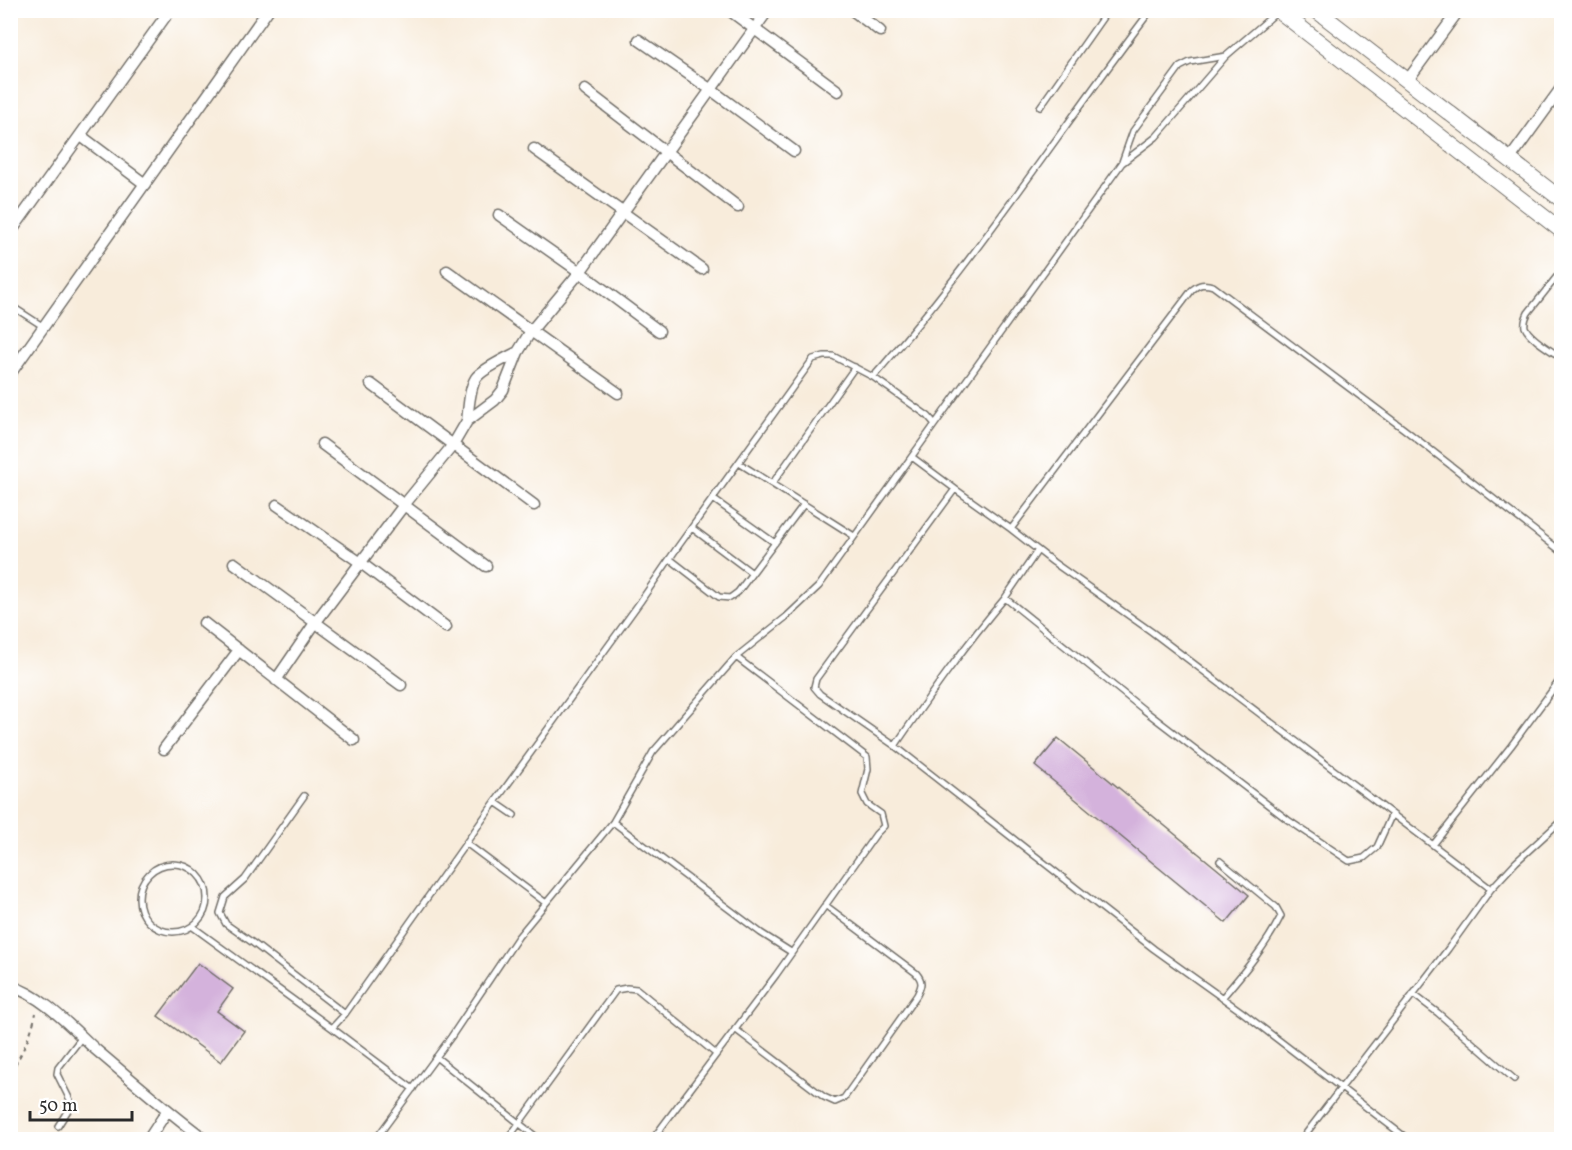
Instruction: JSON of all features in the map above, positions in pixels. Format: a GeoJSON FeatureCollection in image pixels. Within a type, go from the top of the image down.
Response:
{"type":"FeatureCollection","features":[{"type":"Feature","properties":{"kind":"main road"},"geometry":{"type":"LineString","coordinates":[[1317,10],[1562,200]]}},
{"type":"Feature","properties":{"kind":"main road"},"geometry":{"type":"LineString","coordinates":[[1278,11],[1296,16],[1562,231]]}},
{"type":"Feature","properties":{"kind":"street"},"geometry":{"type":"LineString","coordinates":[[10,233],[170,10]]}},
{"type":"Feature","properties":{"kind":"street"},"geometry":{"type":"LineString","coordinates":[[10,374],[268,10]]}},
{"type":"Feature","properties":{"kind":"street"},"geometry":{"type":"LineString","coordinates":[[729,10],[838,91]]}},
{"type":"Feature","properties":{"kind":"street"},"geometry":{"type":"LineString","coordinates":[[467,420],[495,400],[503,390],[518,352],[531,332],[580,272],[768,10]]}},
{"type":"Feature","properties":{"kind":"street"},"geometry":{"type":"LineString","coordinates":[[852,10],[880,31]]}},
{"type":"Feature","properties":{"kind":"street"},"geometry":{"type":"LineString","coordinates":[[1407,81],[1459,10]]}},
{"type":"Feature","properties":{"kind":"street"},"geometry":{"type":"LineString","coordinates":[[639,40],[711,89],[794,152]]}},
{"type":"Feature","properties":{"kind":"street"},"geometry":{"type":"LineString","coordinates":[[1509,160],[1562,87]]}},
{"type":"Feature","properties":{"kind":"street"},"geometry":{"type":"LineString","coordinates":[[585,90],[738,207]]}},
{"type":"Feature","properties":{"kind":"street"},"geometry":{"type":"LineString","coordinates":[[81,136],[145,184]]}},
{"type":"Feature","properties":{"kind":"street"},"geometry":{"type":"LineString","coordinates":[[534,148],[702,269]]}},
{"type":"Feature","properties":{"kind":"street"},"geometry":{"type":"LineString","coordinates":[[499,215],[659,331]]}},
{"type":"Feature","properties":{"kind":"street"},"geometry":{"type":"LineString","coordinates":[[447,271],[618,393]]}},
{"type":"Feature","properties":{"kind":"street"},"geometry":{"type":"LineString","coordinates":[[276,680],[315,623],[404,505],[453,445],[467,420],[472,388],[477,377],[518,352]]}},
{"type":"Feature","properties":{"kind":"street"},"geometry":{"type":"LineString","coordinates":[[371,384],[534,506]]}},
{"type":"Feature","properties":{"kind":"street"},"geometry":{"type":"LineString","coordinates":[[322,444],[486,566]]}},
{"type":"Feature","properties":{"kind":"street"},"geometry":{"type":"LineString","coordinates":[[277,505],[361,563],[446,627]]}},
{"type":"Feature","properties":{"kind":"street"},"geometry":{"type":"LineString","coordinates":[[234,563],[401,685]]}},
{"type":"Feature","properties":{"kind":"street"},"geometry":{"type":"LineString","coordinates":[[204,623],[354,740]]}},
{"type":"Feature","properties":{"kind":"street"},"geometry":{"type":"LineString","coordinates":[[164,748],[239,650]]}},
{"type":"Feature","properties":{"kind":"street"},"geometry":{"type":"LineString","coordinates":[[10,986],[23,990],[39,1002],[167,1111],[206,1140]]}},
{"type":"Feature","properties":{"kind":"street"},"geometry":{"type":"LineString","coordinates":[[148,1140],[167,1111]]}},
{"type":"Feature","properties":{"kind":"lane"},"geometry":{"type":"LineString","coordinates":[[1040,107],[1108,10]]}},
{"type":"Feature","properties":{"kind":"lane"},"geometry":{"type":"LineString","coordinates":[[873,377],[981,243],[1151,10]]}},
{"type":"Feature","properties":{"kind":"lane"},"geometry":{"type":"LineString","coordinates":[[1122,163],[1156,137],[1226,56],[1278,11]]}},
{"type":"Feature","properties":{"kind":"lane"},"geometry":{"type":"LineString","coordinates":[[375,1140],[436,1057],[518,937],[613,822],[653,752],[736,657],[786,617],[819,586],[1122,163],[1133,131],[1180,67],[1190,62],[1226,56]]}},
{"type":"Feature","properties":{"kind":"lane"},"geometry":{"type":"LineString","coordinates":[[1562,270],[1525,319],[1525,326],[1530,335],[1562,358]]}},
{"type":"Feature","properties":{"kind":"lane"},"geometry":{"type":"LineString","coordinates":[[1011,529],[1192,290],[1206,283],[1214,286],[1404,429],[1562,552]]}},
{"type":"Feature","properties":{"kind":"lane"},"geometry":{"type":"LineString","coordinates":[[10,304],[44,327]]}},
{"type":"Feature","properties":{"kind":"lane"},"geometry":{"type":"LineString","coordinates":[[332,1028],[345,1014],[813,359],[833,356],[855,367],[928,416],[935,424]]}},
{"type":"Feature","properties":{"kind":"lane"},"geometry":{"type":"LineString","coordinates":[[772,484],[855,367]]}},
{"type":"Feature","properties":{"kind":"lane"},"geometry":{"type":"LineString","coordinates":[[912,457],[1152,632],[1491,890]]}},
{"type":"Feature","properties":{"kind":"lane"},"geometry":{"type":"LineString","coordinates":[[739,463],[854,536]]}},
{"type":"Feature","properties":{"kind":"lane"},"geometry":{"type":"LineString","coordinates":[[955,489],[816,679],[814,687],[820,694],[895,746],[1154,949],[1409,1140]]}},
{"type":"Feature","properties":{"kind":"lane"},"geometry":{"type":"LineString","coordinates":[[712,499],[775,543]]}},
{"type":"Feature","properties":{"kind":"lane"},"geometry":{"type":"LineString","coordinates":[[669,559],[719,597],[730,598],[738,592],[804,504]]}},
{"type":"Feature","properties":{"kind":"lane"},"geometry":{"type":"LineString","coordinates":[[692,528],[752,573]]}},
{"type":"Feature","properties":{"kind":"lane"},"geometry":{"type":"LineString","coordinates":[[895,746],[934,689],[1005,598],[1038,550]]}},
{"type":"Feature","properties":{"kind":"lane"},"geometry":{"type":"LineString","coordinates":[[1005,598],[1162,724],[1288,820],[1349,861],[1364,858],[1377,847],[1392,814]]}},
{"type":"Feature","properties":{"kind":"lane"},"geometry":{"type":"LineString","coordinates":[[652,1140],[884,826],[881,814],[867,804],[862,794],[868,769],[867,757],[736,657]]}},
{"type":"Feature","properties":{"kind":"lane"},"geometry":{"type":"LineString","coordinates":[[1433,845],[1562,677]]}},
{"type":"Feature","properties":{"kind":"lane"},"geometry":{"type":"LineString","coordinates":[[304,796],[245,879],[225,897],[220,914],[226,924],[345,1014]]}},
{"type":"Feature","properties":{"kind":"lane"},"geometry":{"type":"LineString","coordinates":[[495,802],[514,815]]}},
{"type":"Feature","properties":{"kind":"lane"},"geometry":{"type":"LineString","coordinates":[[1301,1140],[1491,890],[1516,862],[1562,820]]}},
{"type":"Feature","properties":{"kind":"lane"},"geometry":{"type":"LineString","coordinates":[[613,822],[761,933],[792,952]]}},
{"type":"Feature","properties":{"kind":"lane"},"geometry":{"type":"LineString","coordinates":[[466,843],[546,903]]}},
{"type":"Feature","properties":{"kind":"lane"},"geometry":{"type":"LineString","coordinates":[[1220,861],[1276,908],[1281,916],[1246,970],[1222,998]]}},
{"type":"Feature","properties":{"kind":"lane"},"geometry":{"type":"LineString","coordinates":[[181,864],[200,876],[206,886],[207,909],[202,919],[193,927],[183,932],[171,933],[160,930],[143,915],[139,905],[139,893],[142,882],[149,873],[159,867],[181,864]]}},
{"type":"Feature","properties":{"kind":"lane"},"geometry":{"type":"LineString","coordinates":[[735,1029],[824,1097],[835,1102],[844,1098],[922,986],[921,979],[916,973],[825,905]]}},
{"type":"Feature","properties":{"kind":"lane"},"geometry":{"type":"LineString","coordinates":[[193,927],[413,1089]]}},
{"type":"Feature","properties":{"kind":"lane"},"geometry":{"type":"LineString","coordinates":[[507,1140],[616,990],[637,989],[716,1054]]}},
{"type":"Feature","properties":{"kind":"lane"},"geometry":{"type":"LineString","coordinates":[[1413,994],[1514,1079]]}},
{"type":"Feature","properties":{"kind":"lane"},"geometry":{"type":"LineString","coordinates":[[58,1126],[70,1107],[67,1092],[57,1074],[58,1068],[82,1037]]}},
{"type":"Feature","properties":{"kind":"lane"},"geometry":{"type":"LineString","coordinates":[[436,1057],[540,1140]]}},
{"type":"Feature","properties":{"kind":"path"},"geometry":{"type":"LineString","coordinates":[[10,1073],[32,1029],[39,1002]]}},
{"type":"Feature","properties":{"kind":"building"},"geometry":{"type":"Polygon","coordinates":[[[1058,738],[1249,895],[1226,923],[1035,766],[1058,738]]]}},
{"type":"Feature","properties":{"kind":"building"},"geometry":{"type":"Polygon","coordinates":[[[198,963],[233,989],[217,1011],[244,1031],[221,1062],[158,1016],[198,963]]]}}]}
